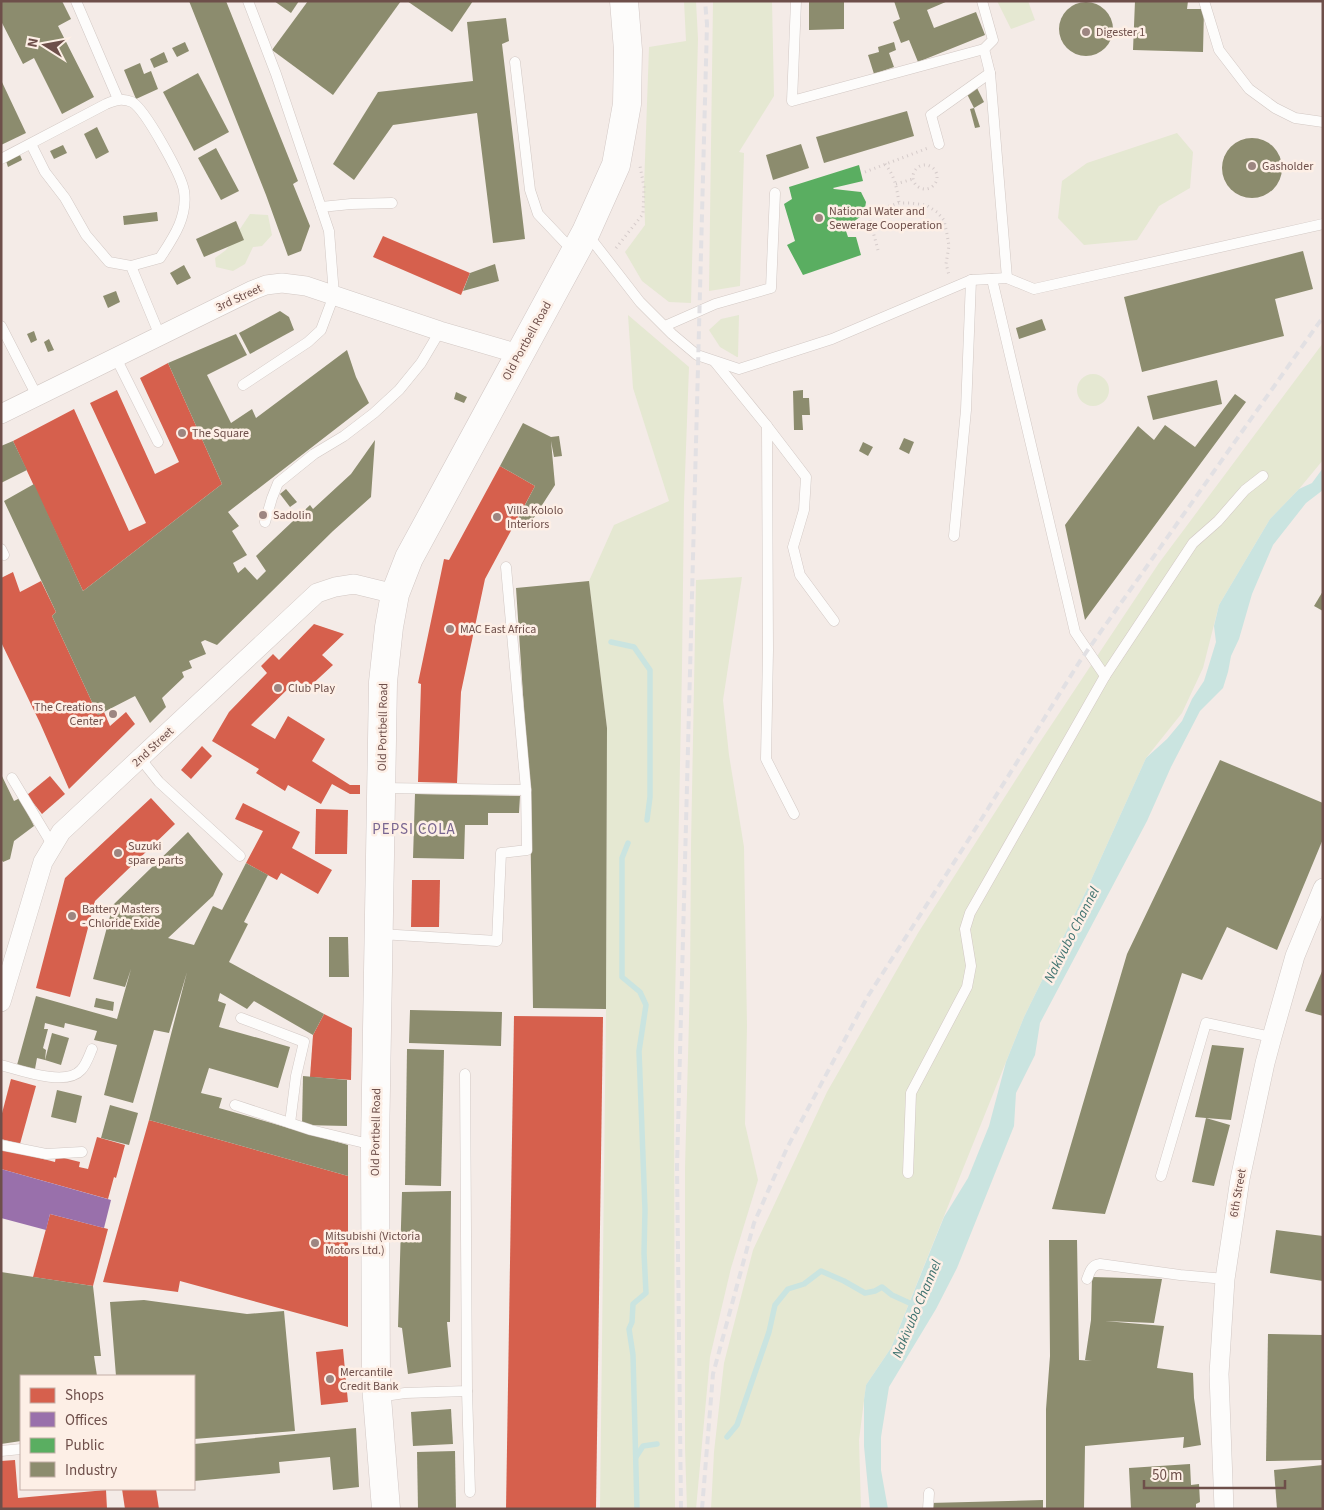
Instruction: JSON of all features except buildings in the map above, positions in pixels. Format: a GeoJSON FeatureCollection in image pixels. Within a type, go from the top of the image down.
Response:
{"type":"FeatureCollection","features":[{"type":"Feature","properties":{"kind":"main road","name":"Old Portbell Road"},"geometry":{"type":"LineString","coordinates":[[386,1509],[377,1397],[375,1145],[381,788],[384,682],[389,627],[395,594],[409,558],[580,242],[616,165],[627,104],[628,50],[624,1]]}},
{"type":"Feature","properties":{"kind":"street","name":"3rd Street"},"geometry":{"type":"LineString","coordinates":[[1,414],[253,290],[282,283],[294,284],[334,295],[440,331],[519,354]]}},
{"type":"Feature","properties":{"kind":"street","name":"2nd Street"},"geometry":{"type":"LineString","coordinates":[[1,1002],[43,862],[61,832],[317,593],[335,587],[354,584],[395,594]]}},
{"type":"Feature","properties":{"kind":"street","name":"6th Street"},"geometry":{"type":"LineString","coordinates":[[1224,1509],[1219,1374],[1225,1279],[1240,1179],[1265,1062],[1295,956],[1323,888]]}},
{"type":"Feature","properties":{"kind":"lane"},"geometry":{"type":"LineString","coordinates":[[76,1],[118,99]]}},
{"type":"Feature","properties":{"kind":"lane"},"geometry":{"type":"LineString","coordinates":[[243,386],[308,342],[320,330],[334,295],[329,232],[276,74],[248,1]]}},
{"type":"Feature","properties":{"kind":"lane"},"geometry":{"type":"LineString","coordinates":[[796,1],[792,100],[984,49],[993,40],[982,1]]}},
{"type":"Feature","properties":{"kind":"lane"},"geometry":{"type":"LineString","coordinates":[[1204,1],[1219,50],[1249,89],[1274,108],[1288,115],[1295,118],[1323,122]]}},
{"type":"Feature","properties":{"kind":"lane"},"geometry":{"type":"LineString","coordinates":[[984,49],[990,72],[1007,278]]}},
{"type":"Feature","properties":{"kind":"lane"},"geometry":{"type":"LineString","coordinates":[[515,62],[530,190],[538,214],[580,242],[595,246],[640,302],[697,356],[739,369],[832,339],[971,280],[1007,278],[1034,289],[1323,224]]}},
{"type":"Feature","properties":{"kind":"lane"},"geometry":{"type":"LineString","coordinates":[[940,144],[931,115],[990,72]]}},
{"type":"Feature","properties":{"kind":"lane"},"geometry":{"type":"LineString","coordinates":[[1,159],[118,99],[134,103],[169,154],[184,191],[184,215],[160,258],[131,266],[109,262],[86,235],[65,198],[45,172],[31,144]]}},
{"type":"Feature","properties":{"kind":"lane"},"geometry":{"type":"LineString","coordinates":[[665,326],[715,304],[771,288],[774,193]]}},
{"type":"Feature","properties":{"kind":"lane"},"geometry":{"type":"LineString","coordinates":[[321,207],[392,203]]}},
{"type":"Feature","properties":{"kind":"lane"},"geometry":{"type":"LineString","coordinates":[[131,266],[160,336]]}},
{"type":"Feature","properties":{"kind":"lane"},"geometry":{"type":"LineString","coordinates":[[992,279],[1075,632],[1105,676]]}},
{"type":"Feature","properties":{"kind":"lane"},"geometry":{"type":"LineString","coordinates":[[954,536],[966,410],[971,280]]}},
{"type":"Feature","properties":{"kind":"lane"},"geometry":{"type":"LineString","coordinates":[[1,326],[37,396]]}},
{"type":"Feature","properties":{"kind":"lane"},"geometry":{"type":"LineString","coordinates":[[265,522],[278,483],[314,454],[344,436],[374,413],[399,390],[421,363],[440,331]]}},
{"type":"Feature","properties":{"kind":"lane"},"geometry":{"type":"LineString","coordinates":[[116,358],[158,442]]}},
{"type":"Feature","properties":{"kind":"lane"},"geometry":{"type":"LineString","coordinates":[[714,361],[806,477],[804,510],[793,547],[800,575],[834,621]]}},
{"type":"Feature","properties":{"kind":"lane"},"geometry":{"type":"LineString","coordinates":[[767,426],[768,650],[766,759],[794,814]]}},
{"type":"Feature","properties":{"kind":"lane"},"geometry":{"type":"LineString","coordinates":[[908,1173],[911,1093],[967,987],[971,966],[965,929],[970,913],[1105,676],[1193,543],[1218,521],[1245,490],[1263,476]]}},
{"type":"Feature","properties":{"kind":"lane"},"geometry":{"type":"LineString","coordinates":[[379,934],[497,941],[500,853],[527,850],[526,790],[506,567]]}},
{"type":"Feature","properties":{"kind":"lane"},"geometry":{"type":"LineString","coordinates":[[140,758],[159,782],[240,856]]}},
{"type":"Feature","properties":{"kind":"lane"},"geometry":{"type":"LineString","coordinates":[[12,778],[53,846]]}},
{"type":"Feature","properties":{"kind":"lane"},"geometry":{"type":"LineString","coordinates":[[381,788],[526,790]]}},
{"type":"Feature","properties":{"kind":"lane"},"geometry":{"type":"LineString","coordinates":[[241,1018],[304,1042],[296,1076],[290,1123]]}},
{"type":"Feature","properties":{"kind":"lane"},"geometry":{"type":"LineString","coordinates":[[1161,1176],[1206,1023],[1272,1037]]}},
{"type":"Feature","properties":{"kind":"lane"},"geometry":{"type":"LineString","coordinates":[[1,1065],[56,1078],[71,1077],[81,1071],[92,1049]]}},
{"type":"Feature","properties":{"kind":"lane"},"geometry":{"type":"LineString","coordinates":[[464,1074],[467,1391],[470,1492]]}},
{"type":"Feature","properties":{"kind":"lane"},"geometry":{"type":"LineString","coordinates":[[235,1105],[311,1130],[375,1145]]}},
{"type":"Feature","properties":{"kind":"lane"},"geometry":{"type":"LineString","coordinates":[[1,1144],[46,1154],[82,1152]]}},
{"type":"Feature","properties":{"kind":"lane"},"geometry":{"type":"LineString","coordinates":[[1088,1279],[1092,1268],[1100,1264],[1225,1279]]}},
{"type":"Feature","properties":{"kind":"lane"},"geometry":{"type":"LineString","coordinates":[[377,1397],[405,1393],[467,1391]]}},
{"type":"Feature","properties":{"kind":"lane"},"geometry":{"type":"LineString","coordinates":[[1,1451],[20,1449]]}},
{"type":"Feature","properties":{"kind":"lane"},"geometry":{"type":"LineString","coordinates":[[928,1509],[929,1493]]}},
{"type":"Feature","properties":{"kind":"path"},"geometry":{"type":"LineString","coordinates":[[865,172],[940,144]]}},
{"type":"Feature","properties":{"kind":"path"},"geometry":{"type":"LineString","coordinates":[[885,164],[896,184],[899,203]]}},
{"type":"Feature","properties":{"kind":"path"},"geometry":{"type":"LineString","coordinates":[[924,165],[932,167],[937,177],[934,184],[928,189],[917,186],[913,179],[917,168],[924,165]]}},
{"type":"Feature","properties":{"kind":"path"},"geometry":{"type":"LineString","coordinates":[[896,184],[913,179]]}},
{"type":"Feature","properties":{"kind":"path"},"geometry":{"type":"LineString","coordinates":[[878,250],[868,213],[899,203],[926,205],[937,212],[944,220],[949,246],[946,264],[953,288]]}},
{"type":"Feature","properties":{"kind":"green space"},"geometry":{"type":"Polygon","coordinates":[[[684,1],[696,1],[698,39],[691,303],[669,302],[642,281],[625,252],[645,225],[644,187],[649,47],[686,41],[684,1]]]}},
{"type":"Feature","properties":{"kind":"green space"},"geometry":{"type":"Polygon","coordinates":[[[713,1],[772,1],[774,96],[739,152],[744,153],[740,286],[709,291],[713,1]]]}},
{"type":"Feature","properties":{"kind":"green space"},"geometry":{"type":"Polygon","coordinates":[[[997,1],[1028,1],[1035,20],[1011,29],[997,1]]]}},
{"type":"Feature","properties":{"kind":"green space"},"geometry":{"type":"Polygon","coordinates":[[[1177,133],[1193,152],[1190,188],[1159,206],[1137,240],[1084,245],[1058,218],[1062,181],[1087,163],[1177,133]]]}},
{"type":"Feature","properties":{"kind":"green space"},"geometry":{"type":"Polygon","coordinates":[[[250,214],[268,215],[272,235],[262,246],[253,247],[245,264],[233,271],[216,267],[215,258],[226,250],[250,214]]]}},
{"type":"Feature","properties":{"kind":"green space"},"geometry":{"type":"Polygon","coordinates":[[[628,315],[689,367],[684,502],[674,1049],[675,1509],[600,1509],[606,1009],[607,728],[589,581],[614,525],[669,501],[633,388],[628,315]]]}},
{"type":"Feature","properties":{"kind":"green space"},"geometry":{"type":"Polygon","coordinates":[[[739,315],[737,357],[720,347],[709,330],[721,319],[739,315]]]}},
{"type":"Feature","properties":{"kind":"green space"},"geometry":{"type":"Polygon","coordinates":[[[1323,343],[1323,460],[1299,489],[1270,519],[1219,605],[1203,668],[1182,713],[1146,758],[1087,889],[1024,1017],[891,1348],[866,1385],[859,1440],[861,1509],[711,1509],[714,1452],[724,1363],[753,1250],[827,1092],[918,933],[1038,745],[1159,563],[1323,343]]]}},
{"type":"Feature","properties":{"kind":"green space"},"geometry":{"type":"Polygon","coordinates":[[[1093,374],[1104,379],[1109,390],[1104,401],[1093,406],[1082,401],[1077,390],[1082,379],[1093,374]]]}},
{"type":"Feature","properties":{"kind":"green space"},"geometry":{"type":"Polygon","coordinates":[[[742,577],[723,700],[729,755],[744,847],[747,1026],[745,1124],[758,1180],[731,1268],[710,1357],[696,1509],[687,1509],[685,1448],[685,1168],[690,982],[696,580],[742,577]]]}},
{"type":"Feature","properties":{"kind":"water","name":"Nakivubo Channel"},"geometry":{"type":"Polygon","coordinates":[[[1323,468],[1323,490],[1306,503],[1273,545],[1252,594],[1239,639],[1231,656],[1223,688],[1200,711],[1171,767],[1147,821],[1040,1023],[1035,1055],[1016,1093],[1014,1126],[957,1268],[936,1309],[889,1387],[881,1437],[881,1470],[888,1509],[870,1509],[864,1446],[864,1400],[866,1385],[891,1348],[944,1217],[968,1178],[989,1126],[1006,1062],[1024,1017],[1087,889],[1146,758],[1167,739],[1182,721],[1192,699],[1204,681],[1216,642],[1214,626],[1219,605],[1270,519],[1299,489],[1312,483],[1323,468]]]}},
{"type":"Feature","properties":{"kind":"waterway"},"geometry":{"type":"LineString","coordinates":[[611,642],[634,647],[650,670],[650,797],[647,820]]}},
{"type":"Feature","properties":{"kind":"waterway"},"geometry":{"type":"LineString","coordinates":[[628,843],[622,858],[622,977],[640,992],[646,1005],[639,1051],[646,1293],[633,1304],[632,1322],[629,1329],[633,1355],[637,1509]]}},
{"type":"Feature","properties":{"kind":"waterway","name":"Nakivubo Channel"},"geometry":{"type":"LineString","coordinates":[[727,1437],[737,1425],[769,1332],[775,1305],[788,1289],[804,1284],[821,1271],[865,1293],[882,1287],[892,1295],[914,1305]]}},
{"type":"Feature","properties":{"kind":"waterway"},"geometry":{"type":"LineString","coordinates":[[636,1457],[643,1446],[657,1444]]}},
{"type":"Feature","properties":{"kind":"railway"},"geometry":{"type":"LineString","coordinates":[[681,1509],[677,1167],[707,24],[705,1]]}},
{"type":"Feature","properties":{"kind":"railway"},"geometry":{"type":"LineString","coordinates":[[702,1509],[713,1374],[754,1223],[787,1148],[868,996],[1080,661],[1323,317]]}},
{"type":"Feature","properties":{"kind":"place","name":"Digester 1"},"geometry":{"type":"Point","coordinates":[1086,32]}},
{"type":"Feature","properties":{"kind":"place","name":"Gasholder"},"geometry":{"type":"Point","coordinates":[1252,166]}},
{"type":"Feature","properties":{"kind":"place","name":"National Water and Sewerage Cooperation"},"geometry":{"type":"Point","coordinates":[819,218]}},
{"type":"Feature","properties":{"kind":"place","name":"The Square"},"geometry":{"type":"Point","coordinates":[182,433]}},
{"type":"Feature","properties":{"kind":"place","name":"Sadolin"},"geometry":{"type":"Point","coordinates":[263,515]}},
{"type":"Feature","properties":{"kind":"place","name":"Villa Kololo Interiors"},"geometry":{"type":"Point","coordinates":[497,517]}},
{"type":"Feature","properties":{"kind":"place","name":"MAC East Africa"},"geometry":{"type":"Point","coordinates":[450,629]}},
{"type":"Feature","properties":{"kind":"place","name":"Club Play"},"geometry":{"type":"Point","coordinates":[278,688]}},
{"type":"Feature","properties":{"kind":"place","name":"The Creations Center"},"geometry":{"type":"Point","coordinates":[113,714]}},
{"type":"Feature","properties":{"kind":"place","name":"Suzuki spare parts"},"geometry":{"type":"Point","coordinates":[118,853]}},
{"type":"Feature","properties":{"kind":"place","name":"Battery Masters - Chloride Exide"},"geometry":{"type":"Point","coordinates":[72,916]}},
{"type":"Feature","properties":{"kind":"place","name":"Mitsubishi (Victoria Motors Ltd.)"},"geometry":{"type":"Point","coordinates":[315,1243]}},
{"type":"Feature","properties":{"kind":"place","name":"Mercantile Credit Bank"},"geometry":{"type":"Point","coordinates":[330,1379]}},
{"type":"Feature","properties":{"kind":"district","name":"PEPSI COLA"},"geometry":{"type":"Point","coordinates":[414,829]}}]}
